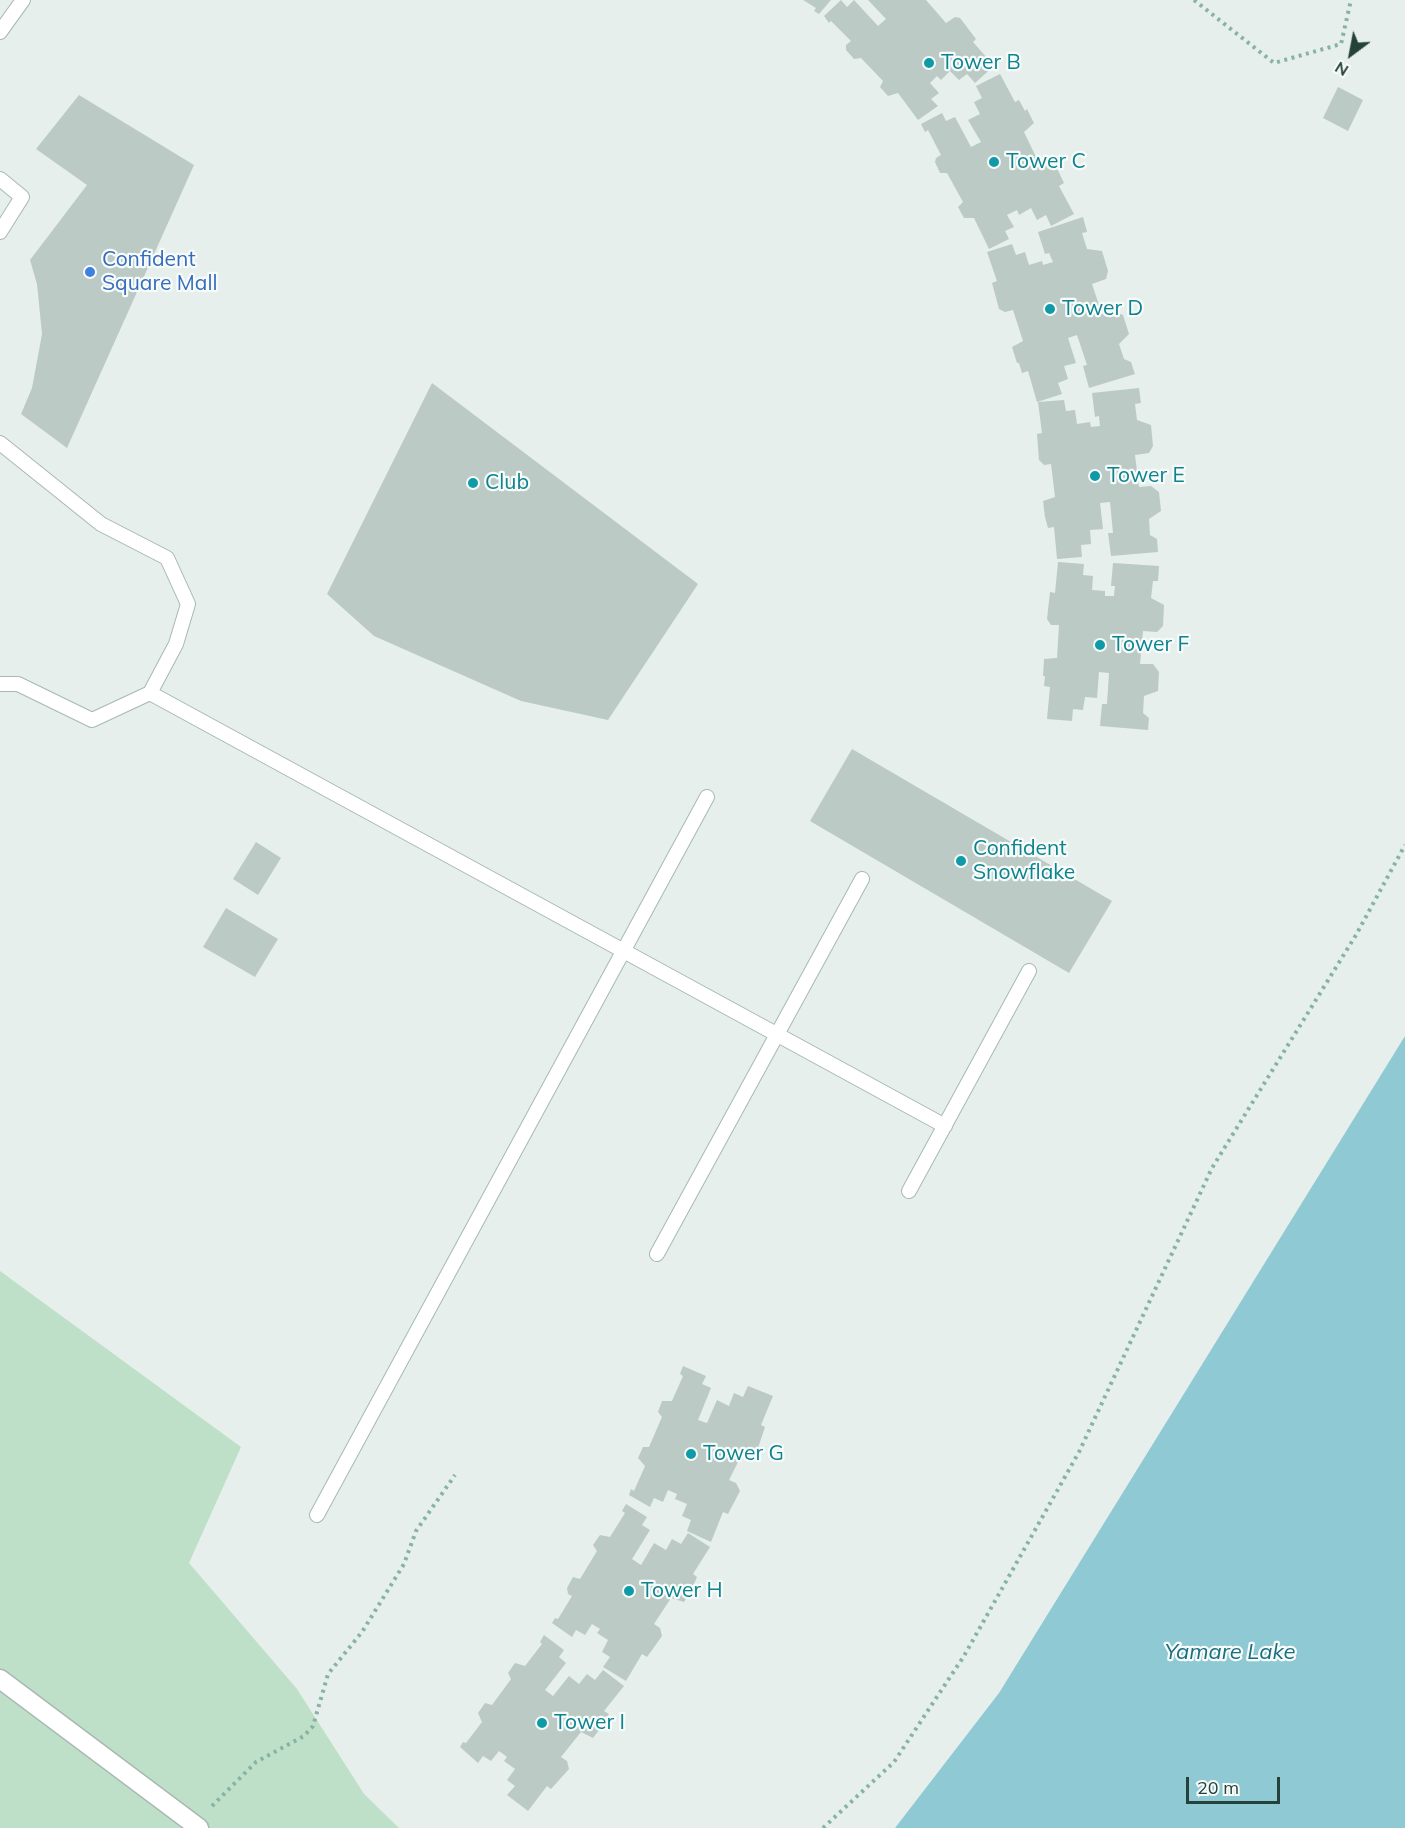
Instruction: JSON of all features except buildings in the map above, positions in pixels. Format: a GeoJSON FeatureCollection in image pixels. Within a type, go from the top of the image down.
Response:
{"type":"FeatureCollection","features":[{"type":"Feature","properties":{"kind":"street"},"geometry":{"type":"LineString","coordinates":[[0,1679],[197,1826]]}},
{"type":"Feature","properties":{"kind":"lane"},"geometry":{"type":"LineString","coordinates":[[0,32],[23,0]]}},
{"type":"Feature","properties":{"kind":"lane"},"geometry":{"type":"LineString","coordinates":[[0,179],[22,196],[0,232]]}},
{"type":"Feature","properties":{"kind":"lane"},"geometry":{"type":"LineString","coordinates":[[0,443],[101,524],[167,558],[188,604],[176,644],[150,693],[92,720],[18,684],[0,684]]}},
{"type":"Feature","properties":{"kind":"lane"},"geometry":{"type":"LineString","coordinates":[[150,693],[945,1126]]}},
{"type":"Feature","properties":{"kind":"lane"},"geometry":{"type":"LineString","coordinates":[[317,1515],[706,797]]}},
{"type":"Feature","properties":{"kind":"lane"},"geometry":{"type":"LineString","coordinates":[[657,1254],[862,879]]}},
{"type":"Feature","properties":{"kind":"lane"},"geometry":{"type":"LineString","coordinates":[[909,1191],[1029,971]]}},
{"type":"Feature","properties":{"kind":"path"},"geometry":{"type":"LineString","coordinates":[[1194,0],[1274,63],[1341,44],[1351,0]]}},
{"type":"Feature","properties":{"kind":"path"},"geometry":{"type":"LineString","coordinates":[[823,1828],[894,1762],[964,1656],[1079,1452],[1212,1168],[1356,935],[1405,845]]}},
{"type":"Feature","properties":{"kind":"path"},"geometry":{"type":"LineString","coordinates":[[197,1826],[256,1762],[304,1736],[313,1726],[328,1674],[362,1632],[404,1564],[416,1531],[455,1475]]}},
{"type":"Feature","properties":{"kind":"green space"},"geometry":{"type":"Polygon","coordinates":[[[0,1271],[241,1447],[189,1563],[297,1689],[364,1794],[399,1828],[0,1828],[0,1271]]]}},
{"type":"Feature","properties":{"kind":"water","name":"Yamare Lake"},"geometry":{"type":"Polygon","coordinates":[[[1405,1036],[1405,1828],[895,1828],[999,1693],[1405,1036]]]}},
{"type":"Feature","properties":{"kind":"place","name":"Tower B"},"geometry":{"type":"Point","coordinates":[929,63]}},
{"type":"Feature","properties":{"kind":"place","name":"Tower C"},"geometry":{"type":"Point","coordinates":[994,162]}},
{"type":"Feature","properties":{"kind":"place","name":"Confident Square Mall"},"geometry":{"type":"Point","coordinates":[90,272]}},
{"type":"Feature","properties":{"kind":"place","name":"Tower D"},"geometry":{"type":"Point","coordinates":[1050,309]}},
{"type":"Feature","properties":{"kind":"place","name":"Tower E"},"geometry":{"type":"Point","coordinates":[1095,476]}},
{"type":"Feature","properties":{"kind":"place","name":"Club"},"geometry":{"type":"Point","coordinates":[473,483]}},
{"type":"Feature","properties":{"kind":"place","name":"Tower F"},"geometry":{"type":"Point","coordinates":[1100,645]}},
{"type":"Feature","properties":{"kind":"place","name":"Confident Snowflake"},"geometry":{"type":"Point","coordinates":[961,861]}},
{"type":"Feature","properties":{"kind":"place","name":"Tower G"},"geometry":{"type":"Point","coordinates":[691,1454]}},
{"type":"Feature","properties":{"kind":"place","name":"Tower H"},"geometry":{"type":"Point","coordinates":[629,1591]}},
{"type":"Feature","properties":{"kind":"place","name":"Tower I"},"geometry":{"type":"Point","coordinates":[542,1723]}}]}
